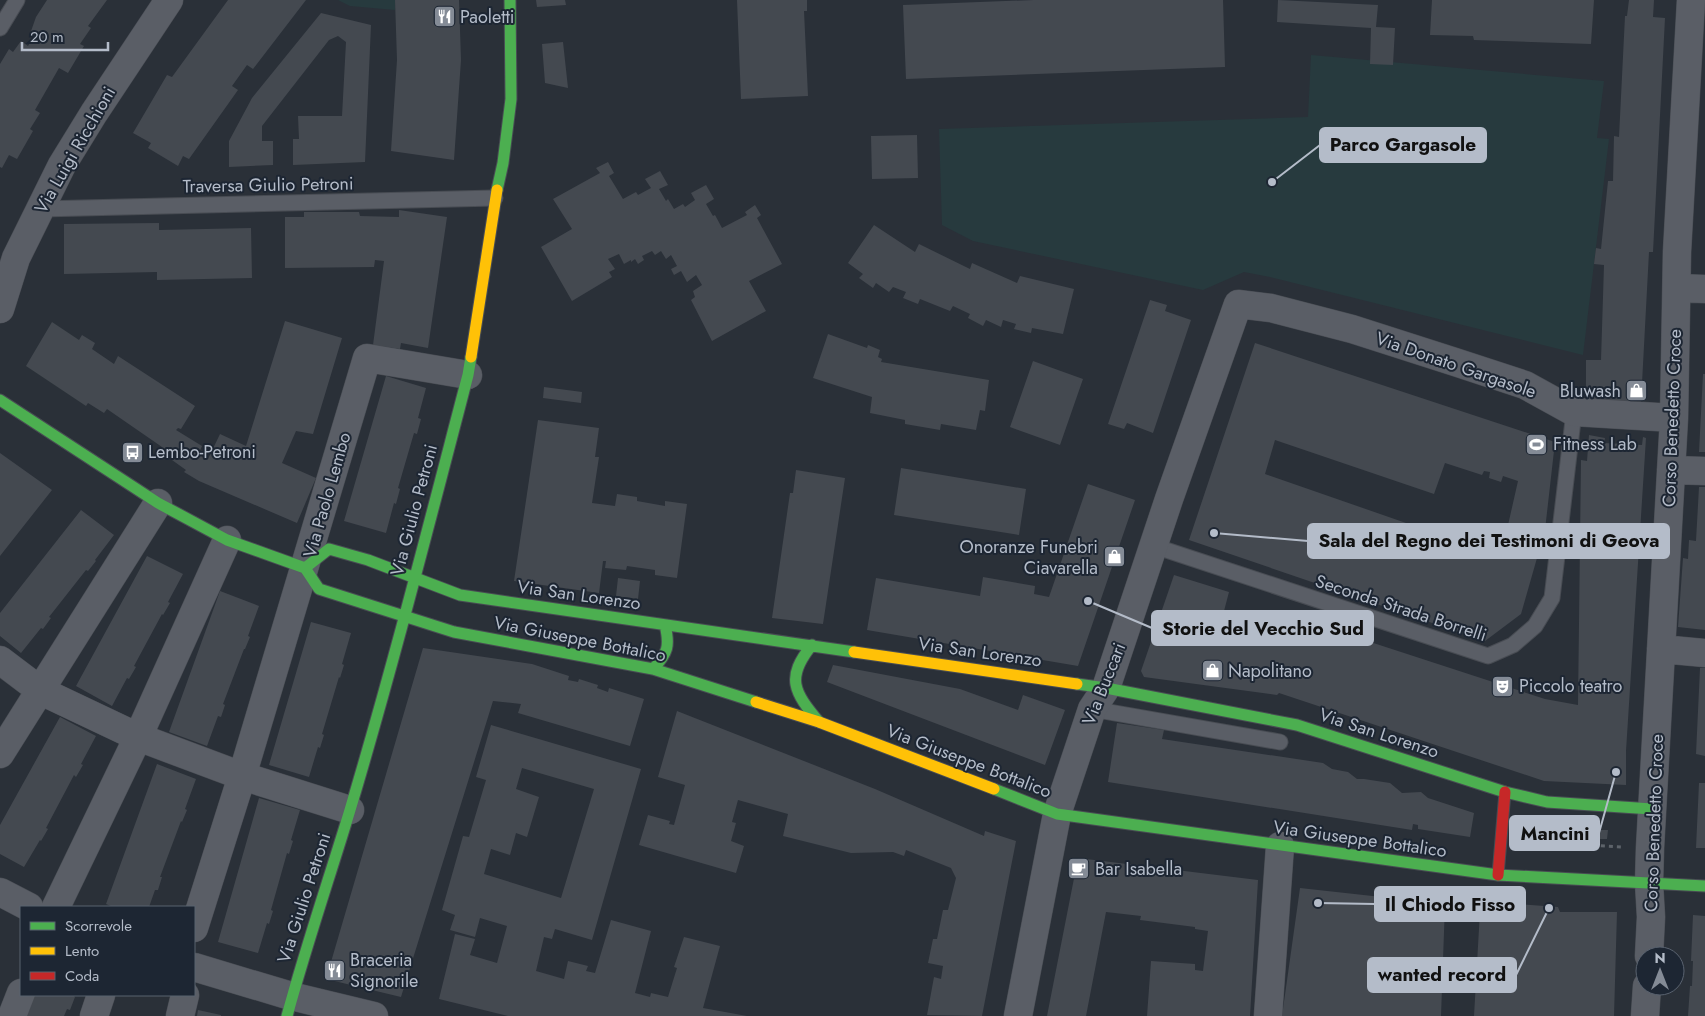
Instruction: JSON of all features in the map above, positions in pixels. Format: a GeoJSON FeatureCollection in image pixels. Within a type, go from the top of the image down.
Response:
{"type":"FeatureCollection","features":[{"type":"Feature","properties":{"kind":"main road","name":"Via Giulio Petroni"},"geometry":{"type":"LineString","coordinates":[[289,1006],[350,810],[389,673],[468,375],[495,198],[503,163],[511,99],[510,0]]}},
{"type":"Feature","properties":{"kind":"main road","name":"Via Paolo Lembo"},"geometry":{"type":"LineString","coordinates":[[0,400],[158,503],[227,540],[305,568]]}},
{"type":"Feature","properties":{"kind":"main road","name":"Via San Lorenzo"},"geometry":{"type":"LineString","coordinates":[[305,568],[330,549],[368,560],[460,595],[812,645],[1099,699],[1297,725],[1505,792],[1547,802],[1652,809]]}},
{"type":"Feature","properties":{"kind":"main road","name":"Via Giuseppe Bottalico"},"geometry":{"type":"LineString","coordinates":[[305,568],[318,589],[454,632],[653,669],[819,722],[1058,814],[1498,875],[1705,886]]}},
{"type":"Feature","properties":{"kind":"main road"},"geometry":{"type":"LineString","coordinates":[[653,669],[665,656],[669,640],[665,625]]}},
{"type":"Feature","properties":{"kind":"main road"},"geometry":{"type":"LineString","coordinates":[[812,645],[799,662],[796,679],[798,695],[819,722]]}},
{"type":"Feature","properties":{"kind":"main road"},"geometry":{"type":"LineString","coordinates":[[1498,875],[1505,792]]}},
{"type":"Feature","properties":{"kind":"street","name":"Via Luigi Ricchioni"},"geometry":{"type":"LineString","coordinates":[[0,309],[16,258],[62,165],[169,0]]}},
{"type":"Feature","properties":{"kind":"street","name":"Corso Benedetto Croce"},"geometry":{"type":"LineString","coordinates":[[1650,946],[1652,917],[1649,883],[1652,809],[1672,470],[1677,252],[1691,0]]}},
{"type":"Feature","properties":{"kind":"street"},"geometry":{"type":"LineString","coordinates":[[1677,288],[1705,289]]}},
{"type":"Feature","properties":{"kind":"street","name":"Via Donato Gargasole"},"geometry":{"type":"LineString","coordinates":[[1238,304],[1271,308],[1298,315],[1455,362],[1525,385],[1574,412],[1674,418]]}},
{"type":"Feature","properties":{"kind":"street","name":"Via Buccari"},"geometry":{"type":"LineString","coordinates":[[1018,1016],[1058,814],[1238,304]]}},
{"type":"Feature","properties":{"kind":"street","name":"Via Paolo Lembo"},"geometry":{"type":"LineString","coordinates":[[305,568],[367,358],[468,375]]}},
{"type":"Feature","properties":{"kind":"street"},"geometry":{"type":"LineString","coordinates":[[1672,470],[1705,471]]}},
{"type":"Feature","properties":{"kind":"street"},"geometry":{"type":"LineString","coordinates":[[0,754],[158,503]]}},
{"type":"Feature","properties":{"kind":"street"},"geometry":{"type":"LineString","coordinates":[[56,906],[138,737],[227,540]]}},
{"type":"Feature","properties":{"kind":"street"},"geometry":{"type":"LineString","coordinates":[[195,925],[305,568]]}},
{"type":"Feature","properties":{"kind":"street"},"geometry":{"type":"LineString","coordinates":[[1660,649],[1705,653]]}},
{"type":"Feature","properties":{"kind":"street"},"geometry":{"type":"LineString","coordinates":[[0,660],[41,691],[138,737],[242,776],[350,810]]}},
{"type":"Feature","properties":{"kind":"street"},"geometry":{"type":"LineString","coordinates":[[1268,1016],[1280,846]]}},
{"type":"Feature","properties":{"kind":"street"},"geometry":{"type":"LineString","coordinates":[[0,892],[26,906]]}},
{"type":"Feature","properties":{"kind":"street"},"geometry":{"type":"LineString","coordinates":[[195,967],[289,1006],[374,1016]]}},
{"type":"Feature","properties":{"kind":"street"},"geometry":{"type":"LineString","coordinates":[[12,1016],[20,996]]}},
{"type":"Feature","properties":{"kind":"street"},"geometry":{"type":"LineString","coordinates":[[94,1016],[101,996]]}},
{"type":"Feature","properties":{"kind":"street"},"geometry":{"type":"LineString","coordinates":[[180,1016],[185,996]]}},
{"type":"Feature","properties":{"kind":"street"},"geometry":{"type":"LineString","coordinates":[[1645,1016],[1646,996]]}},
{"type":"Feature","properties":{"kind":"lane"},"geometry":{"type":"LineString","coordinates":[[0,28],[17,0]]}},
{"type":"Feature","properties":{"kind":"lane","name":"Traversa Giulio Petroni"},"geometry":{"type":"LineString","coordinates":[[41,209],[495,198]]}},
{"type":"Feature","properties":{"kind":"lane","name":"Seconda Strada Borrelli"},"geometry":{"type":"LineString","coordinates":[[1154,546],[1488,656],[1513,645],[1535,626],[1552,598],[1574,412]]}},
{"type":"Feature","properties":{"kind":"lane"},"geometry":{"type":"LineString","coordinates":[[1099,699],[1280,742]]}},
{"type":"Feature","properties":{"kind":"path"},"geometry":{"type":"LineString","coordinates":[[1524,842],[1624,847]]}},
{"type":"Feature","properties":{"kind":"green space"},"geometry":{"type":"Polygon","coordinates":[[[338,0],[395,0],[395,10],[350,6],[338,0]]]}},
{"type":"Feature","properties":{"kind":"green space"},"geometry":{"type":"Polygon","coordinates":[[[1311,55],[1604,81],[1597,138],[1609,139],[1583,355],[1270,277],[1244,272],[1203,290],[973,241],[942,225],[939,129],[1308,117],[1311,55]]]}},
{"type":"Feature","properties":{"kind":"building"},"geometry":{"type":"Polygon","coordinates":[[[47,0],[107,0],[88,26],[91,28],[80,44],[84,46],[68,73],[59,68],[35,110],[40,113],[30,129],[33,131],[17,159],[9,155],[2,168],[0,167],[0,64],[9,49],[13,52],[21,41],[28,46],[34,36],[30,34],[36,17],[47,0]]]}},
{"type":"Feature","properties":{"kind":"building"},"geometry":{"type":"Polygon","coordinates":[[[228,0],[306,0],[253,69],[247,65],[232,86],[238,90],[189,159],[183,156],[178,166],[148,148],[151,143],[133,133],[167,75],[172,77],[228,0]]]}},
{"type":"Feature","properties":{"kind":"building"},"geometry":{"type":"Polygon","coordinates":[[[395,0],[459,0],[461,60],[454,160],[391,151],[397,60],[395,0]]]}},
{"type":"Feature","properties":{"kind":"building"},"geometry":{"type":"Polygon","coordinates":[[[536,0],[565,0],[566,5],[537,7],[536,0]]]}},
{"type":"Feature","properties":{"kind":"building"},"geometry":{"type":"Polygon","coordinates":[[[737,0],[807,0],[807,11],[804,11],[808,96],[741,99],[737,0]]]}},
{"type":"Feature","properties":{"kind":"building"},"geometry":{"type":"Polygon","coordinates":[[[1034,0],[1223,0],[1225,67],[906,79],[903,5],[1034,0]]]}},
{"type":"Feature","properties":{"kind":"building"},"geometry":{"type":"Polygon","coordinates":[[[1278,0],[1378,5],[1376,27],[1395,28],[1393,65],[1370,64],[1371,28],[1277,22],[1278,0]]]}},
{"type":"Feature","properties":{"kind":"building"},"geometry":{"type":"Polygon","coordinates":[[[1432,0],[1594,0],[1591,44],[1474,40],[1473,36],[1430,35],[1432,0]]]}},
{"type":"Feature","properties":{"kind":"building"},"geometry":{"type":"Polygon","coordinates":[[[1629,0],[1654,0],[1653,17],[1665,18],[1653,252],[1649,252],[1641,402],[1586,399],[1586,360],[1601,360],[1604,265],[1594,264],[1596,248],[1601,249],[1608,181],[1613,181],[1614,136],[1619,137],[1625,16],[1627,16],[1629,0]]]}},
{"type":"Feature","properties":{"kind":"building"},"geometry":{"type":"Polygon","coordinates":[[[321,13],[371,25],[365,162],[293,165],[293,139],[299,139],[298,116],[342,116],[346,42],[338,36],[329,40],[262,126],[262,141],[273,141],[273,165],[229,167],[229,141],[252,98],[321,13]]]}},
{"type":"Feature","properties":{"kind":"building"},"geometry":{"type":"Polygon","coordinates":[[[563,42],[568,88],[545,83],[542,44],[563,42]]]}},
{"type":"Feature","properties":{"kind":"building"},"geometry":{"type":"Polygon","coordinates":[[[917,135],[918,178],[872,179],[871,136],[917,135]]]}},
{"type":"Feature","properties":{"kind":"building"},"geometry":{"type":"Polygon","coordinates":[[[608,162],[614,173],[609,176],[623,199],[636,192],[638,195],[651,188],[645,179],[660,171],[668,185],[659,189],[666,201],[668,199],[674,209],[683,204],[685,207],[695,200],[691,193],[706,185],[714,199],[706,204],[722,228],[747,215],[745,212],[755,205],[761,215],[757,218],[782,264],[749,281],[766,311],[712,341],[691,300],[695,297],[693,291],[702,285],[696,275],[687,282],[681,271],[674,275],[671,269],[677,266],[671,255],[666,259],[661,251],[655,255],[652,251],[642,256],[644,260],[638,264],[635,259],[624,264],[619,254],[608,259],[615,269],[609,272],[612,277],[572,301],[541,247],[572,229],[553,199],[600,173],[596,168],[608,162]]]}},
{"type":"Feature","properties":{"kind":"building"},"geometry":{"type":"Polygon","coordinates":[[[399,210],[447,217],[428,348],[401,343],[400,349],[373,345],[384,261],[375,260],[374,267],[285,268],[285,217],[304,217],[304,212],[359,212],[360,216],[399,217],[399,210]]]}},
{"type":"Feature","properties":{"kind":"building"},"geometry":{"type":"Polygon","coordinates":[[[159,223],[159,230],[251,228],[252,278],[157,280],[157,272],[64,274],[64,224],[159,223]]]}},
{"type":"Feature","properties":{"kind":"building"},"geometry":{"type":"Polygon","coordinates":[[[874,225],[915,252],[919,244],[970,269],[972,263],[1017,283],[1020,276],[1074,289],[1063,334],[1032,328],[1031,333],[1014,329],[1016,324],[1003,320],[1001,327],[986,320],[983,326],[968,318],[970,314],[953,306],[950,311],[920,299],[918,304],[903,298],[906,292],[893,287],[889,292],[876,283],[873,288],[859,278],[863,274],[848,263],[874,225]]]}},
{"type":"Feature","properties":{"kind":"building"},"geometry":{"type":"Polygon","coordinates":[[[1150,300],[1167,305],[1165,311],[1191,320],[1153,433],[1127,423],[1124,429],[1108,424],[1150,300]]]}},
{"type":"Feature","properties":{"kind":"building"},"geometry":{"type":"Polygon","coordinates":[[[285,321],[342,338],[313,434],[296,431],[282,463],[316,478],[297,523],[199,481],[184,472],[186,470],[160,450],[162,447],[107,409],[104,413],[88,403],[86,406],[26,366],[52,322],[79,340],[82,335],[95,343],[92,349],[114,364],[118,356],[195,406],[181,429],[178,428],[176,430],[202,446],[198,455],[208,459],[220,434],[246,446],[285,321]]]}},
{"type":"Feature","properties":{"kind":"building"},"geometry":{"type":"Polygon","coordinates":[[[828,334],[867,348],[868,345],[880,350],[878,357],[882,359],[881,362],[989,380],[985,411],[980,410],[976,430],[941,424],[940,430],[905,424],[905,420],[870,413],[872,397],[813,378],[828,334]]]}},
{"type":"Feature","properties":{"kind":"building"},"geometry":{"type":"Polygon","coordinates":[[[1255,343],[1555,442],[1545,530],[1521,614],[1485,641],[1189,540],[1255,343]],[[1275,440],[1265,474],[1501,556],[1518,481],[1503,476],[1501,482],[1489,478],[1490,472],[1484,471],[1482,475],[1445,463],[1434,494],[1275,440]]]}},
{"type":"Feature","properties":{"kind":"building"},"geometry":{"type":"Polygon","coordinates":[[[1033,361],[1083,379],[1060,445],[1010,427],[1033,361]]]}},
{"type":"Feature","properties":{"kind":"building"},"geometry":{"type":"Polygon","coordinates":[[[1703,374],[1705,374],[1705,452],[1699,452],[1703,374]]]}},
{"type":"Feature","properties":{"kind":"building"},"geometry":{"type":"Polygon","coordinates":[[[386,376],[426,388],[418,418],[421,419],[417,434],[414,433],[398,488],[400,489],[396,504],[394,503],[386,533],[344,521],[386,376]]]}},
{"type":"Feature","properties":{"kind":"building"},"geometry":{"type":"Polygon","coordinates":[[[544,387],[582,392],[581,403],[543,398],[544,387]]]}},
{"type":"Feature","properties":{"kind":"building"},"geometry":{"type":"Polygon","coordinates":[[[538,420],[599,428],[595,457],[599,457],[592,503],[615,506],[617,494],[637,497],[637,501],[665,506],[665,501],[687,504],[677,578],[655,575],[655,570],[627,566],[626,570],[605,568],[606,561],[603,561],[599,593],[514,581],[538,420]]]}},
{"type":"Feature","properties":{"kind":"building"},"geometry":{"type":"Polygon","coordinates":[[[1589,435],[1605,438],[1604,443],[1642,445],[1643,437],[1646,438],[1626,751],[1626,785],[1544,781],[1279,693],[1277,695],[1144,677],[1141,671],[1174,575],[1229,592],[1224,611],[1308,626],[1309,622],[1545,699],[1578,705],[1581,460],[1587,461],[1589,435]]]}},
{"type":"Feature","properties":{"kind":"building"},"geometry":{"type":"Polygon","coordinates":[[[0,453],[52,490],[0,556],[0,453]]]}},
{"type":"Feature","properties":{"kind":"building"},"geometry":{"type":"Polygon","coordinates":[[[901,468],[1026,489],[1019,535],[894,515],[901,468]]]}},
{"type":"Feature","properties":{"kind":"building"},"geometry":{"type":"Polygon","coordinates":[[[796,470],[845,478],[823,624],[772,618],[790,493],[793,493],[796,470]]]}},
{"type":"Feature","properties":{"kind":"building"},"geometry":{"type":"Polygon","coordinates":[[[1088,484],[1135,500],[1078,666],[867,630],[876,578],[980,596],[983,577],[1035,586],[1034,594],[1049,597],[1088,484]]]}},
{"type":"Feature","properties":{"kind":"building"},"geometry":{"type":"Polygon","coordinates":[[[1699,487],[1705,487],[1705,630],[1678,627],[1683,558],[1688,559],[1689,540],[1696,541],[1699,487]]]}},
{"type":"Feature","properties":{"kind":"building"},"geometry":{"type":"Polygon","coordinates":[[[81,510],[114,535],[96,561],[88,571],[86,570],[49,617],[51,618],[43,629],[41,628],[21,653],[0,636],[0,613],[81,510]]]}},
{"type":"Feature","properties":{"kind":"building"},"geometry":{"type":"Polygon","coordinates":[[[147,556],[183,574],[168,602],[170,603],[134,666],[136,667],[129,679],[127,678],[112,706],[76,686],[147,556]]]}},
{"type":"Feature","properties":{"kind":"building"},"geometry":{"type":"Polygon","coordinates":[[[618,578],[640,581],[638,599],[616,596],[618,578]]]}},
{"type":"Feature","properties":{"kind":"building"},"geometry":{"type":"Polygon","coordinates":[[[220,591],[259,606],[248,636],[250,637],[223,704],[225,705],[221,717],[218,716],[207,746],[169,732],[220,591]]]}},
{"type":"Feature","properties":{"kind":"building"},"geometry":{"type":"Polygon","coordinates":[[[311,622],[351,633],[342,664],[344,665],[322,734],[324,735],[320,748],[318,747],[309,777],[269,765],[311,622]]]}},
{"type":"Feature","properties":{"kind":"building"},"geometry":{"type":"Polygon","coordinates":[[[423,648],[532,664],[569,676],[568,680],[578,682],[579,679],[598,685],[597,688],[608,692],[609,688],[644,699],[630,746],[518,713],[521,704],[493,701],[401,997],[326,979],[423,648]]]}},
{"type":"Feature","properties":{"kind":"building"},"geometry":{"type":"Polygon","coordinates":[[[833,665],[960,689],[1018,710],[1023,695],[1065,710],[1045,765],[827,682],[833,665]]]}},
{"type":"Feature","properties":{"kind":"building"},"geometry":{"type":"Polygon","coordinates":[[[1700,668],[1705,668],[1705,756],[1696,754],[1700,668]]]}},
{"type":"Feature","properties":{"kind":"building"},"geometry":{"type":"Polygon","coordinates":[[[677,711],[875,789],[984,836],[985,831],[1016,841],[982,1016],[927,1015],[934,977],[941,979],[943,966],[928,963],[933,939],[937,939],[943,910],[948,910],[956,878],[951,868],[906,850],[904,856],[893,852],[851,853],[783,836],[788,814],[738,800],[732,822],[736,823],[731,841],[744,846],[736,873],[639,845],[648,815],[670,821],[669,824],[674,825],[685,785],[658,777],[677,711]]]}},
{"type":"Feature","properties":{"kind":"building"},"geometry":{"type":"Polygon","coordinates":[[[60,717],[96,736],[81,764],[83,765],[76,777],[74,775],[46,828],[48,829],[24,867],[0,854],[0,825],[60,717]]]}},
{"type":"Feature","properties":{"kind":"building"},"geometry":{"type":"Polygon","coordinates":[[[1117,723],[1164,730],[1162,739],[1323,763],[1332,769],[1348,772],[1357,779],[1390,783],[1402,793],[1421,792],[1428,798],[1474,813],[1470,837],[1418,829],[1418,825],[1413,824],[1412,830],[1108,782],[1117,723]]]}},
{"type":"Feature","properties":{"kind":"building"},"geometry":{"type":"Polygon","coordinates":[[[491,725],[641,769],[592,940],[555,929],[552,939],[544,937],[536,971],[564,979],[568,961],[588,966],[586,971],[595,973],[611,920],[651,931],[635,993],[650,997],[651,993],[668,997],[677,968],[674,967],[684,937],[720,946],[703,1008],[747,1016],[508,1016],[439,999],[455,934],[475,939],[470,955],[497,963],[507,926],[480,918],[475,937],[450,930],[455,915],[442,910],[463,836],[469,837],[486,780],[476,777],[491,725]],[[522,768],[516,789],[539,797],[527,837],[516,833],[510,855],[491,849],[484,874],[561,898],[594,789],[522,768]]]}},
{"type":"Feature","properties":{"kind":"building"},"geometry":{"type":"Polygon","coordinates":[[[157,764],[196,779],[185,809],[187,810],[160,877],[162,877],[158,890],[155,890],[149,906],[111,906],[106,904],[157,764]]]}},
{"type":"Feature","properties":{"kind":"building"},"geometry":{"type":"Polygon","coordinates":[[[1699,783],[1705,783],[1705,848],[1696,848],[1699,783]]]}},
{"type":"Feature","properties":{"kind":"building"},"geometry":{"type":"Polygon","coordinates":[[[259,798],[300,810],[291,840],[293,841],[289,854],[287,853],[271,910],[273,911],[269,924],[267,923],[258,953],[218,942],[259,798]]]}},
{"type":"Feature","properties":{"kind":"building"},"geometry":{"type":"Polygon","coordinates":[[[1598,830],[1608,830],[1607,839],[1597,839],[1598,830]]]}},
{"type":"Feature","properties":{"kind":"building"},"geometry":{"type":"Polygon","coordinates":[[[1078,858],[1258,880],[1250,1016],[1147,1016],[1151,961],[1195,964],[1195,970],[1203,971],[1208,931],[1195,929],[1195,927],[1140,920],[1141,916],[1106,912],[1086,1016],[1047,1016],[1078,858]]]}},
{"type":"Feature","properties":{"kind":"building"},"geometry":{"type":"Polygon","coordinates":[[[1300,888],[1445,904],[1441,1016],[1282,1016],[1300,888]]]}},
{"type":"Feature","properties":{"kind":"building"},"geometry":{"type":"Polygon","coordinates":[[[1488,902],[1558,907],[1560,912],[1617,912],[1614,1016],[1474,1016],[1480,911],[1486,910],[1488,902]]]}},
{"type":"Feature","properties":{"kind":"building"},"geometry":{"type":"Polygon","coordinates":[[[1693,915],[1705,916],[1705,1016],[1688,1016],[1690,986],[1692,986],[1693,915]]]}},
{"type":"Feature","properties":{"kind":"building"},"geometry":{"type":"Polygon","coordinates":[[[30,996],[75,997],[70,1010],[67,1009],[64,1016],[22,1016],[30,996]]]}},
{"type":"Feature","properties":{"kind":"building"},"geometry":{"type":"Polygon","coordinates":[[[198,1010],[221,1015],[221,1016],[197,1016],[198,1010]]]}},
{"type":"Feature","properties":{"kind":"traffic: fast"},"geometry":{"type":"LineString","coordinates":[[497,190],[503,163],[511,99],[510,0]]}},
{"type":"Feature","properties":{"kind":"traffic: fast"},"geometry":{"type":"LineString","coordinates":[[287,1016],[381,702],[468,375],[471,357]]}},
{"type":"Feature","properties":{"kind":"traffic: fast"},"geometry":{"type":"LineString","coordinates":[[0,400],[158,503],[227,540],[305,568]]}},
{"type":"Feature","properties":{"kind":"traffic: fast"},"geometry":{"type":"LineString","coordinates":[[305,568],[329,549],[368,560],[460,595],[854,652]]}},
{"type":"Feature","properties":{"kind":"traffic: fast"},"geometry":{"type":"LineString","coordinates":[[305,568],[319,589],[454,632],[653,669],[756,702]]}},
{"type":"Feature","properties":{"kind":"traffic: fast"},"geometry":{"type":"LineString","coordinates":[[653,669],[665,654],[667,644],[665,625]]}},
{"type":"Feature","properties":{"kind":"traffic: fast"},"geometry":{"type":"LineString","coordinates":[[812,645],[798,667],[796,685],[804,702],[819,722]]}},
{"type":"Feature","properties":{"kind":"traffic: fast"},"geometry":{"type":"LineString","coordinates":[[1077,684],[1297,725],[1505,792],[1547,802],[1652,809]]}},
{"type":"Feature","properties":{"kind":"traffic: fast"},"geometry":{"type":"LineString","coordinates":[[994,789],[1057,814],[1498,875],[1705,886]]}},
{"type":"Feature","properties":{"kind":"traffic: slow"},"geometry":{"type":"LineString","coordinates":[[471,357],[497,190]]}},
{"type":"Feature","properties":{"kind":"traffic: slow"},"geometry":{"type":"LineString","coordinates":[[854,652],[1077,684]]}},
{"type":"Feature","properties":{"kind":"traffic: slow"},"geometry":{"type":"LineString","coordinates":[[756,702],[819,722],[994,789]]}},
{"type":"Feature","properties":{"kind":"traffic: jam"},"geometry":{"type":"LineString","coordinates":[[1498,875],[1505,792]]}},
{"type":"Feature","properties":{"kind":"place","name":"Paoletti"},"geometry":{"type":"Point","coordinates":[444,17]}},
{"type":"Feature","properties":{"kind":"place","name":"Parco Gargasole"},"geometry":{"type":"Point","coordinates":[1272,182]}},
{"type":"Feature","properties":{"kind":"place","name":"Bluwash"},"geometry":{"type":"Point","coordinates":[1637,391]}},
{"type":"Feature","properties":{"kind":"place","name":"Fitness Lab"},"geometry":{"type":"Point","coordinates":[1537,444]}},
{"type":"Feature","properties":{"kind":"place","name":"Lembo-Petroni"},"geometry":{"type":"Point","coordinates":[132,452]}},
{"type":"Feature","properties":{"kind":"place","name":"Sala del Regno dei Testimoni di Geova"},"geometry":{"type":"Point","coordinates":[1214,533]}},
{"type":"Feature","properties":{"kind":"place","name":"Onoranze Funebri Ciavarella"},"geometry":{"type":"Point","coordinates":[1114,557]}},
{"type":"Feature","properties":{"kind":"place","name":"Storie del Vecchio Sud"},"geometry":{"type":"Point","coordinates":[1088,601]}},
{"type":"Feature","properties":{"kind":"place","name":"Napolitano"},"geometry":{"type":"Point","coordinates":[1212,671]}},
{"type":"Feature","properties":{"kind":"place","name":"Piccolo teatro"},"geometry":{"type":"Point","coordinates":[1503,686]}},
{"type":"Feature","properties":{"kind":"place","name":"Mancini"},"geometry":{"type":"Point","coordinates":[1616,772]}},
{"type":"Feature","properties":{"kind":"place","name":"Bar Isabella"},"geometry":{"type":"Point","coordinates":[1079,869]}},
{"type":"Feature","properties":{"kind":"place","name":"Il Chiodo Fisso"},"geometry":{"type":"Point","coordinates":[1318,903]}},
{"type":"Feature","properties":{"kind":"place","name":"wanted record"},"geometry":{"type":"Point","coordinates":[1549,908]}},
{"type":"Feature","properties":{"kind":"place","name":"Braceria Signorile"},"geometry":{"type":"Point","coordinates":[334,970]}}]}
